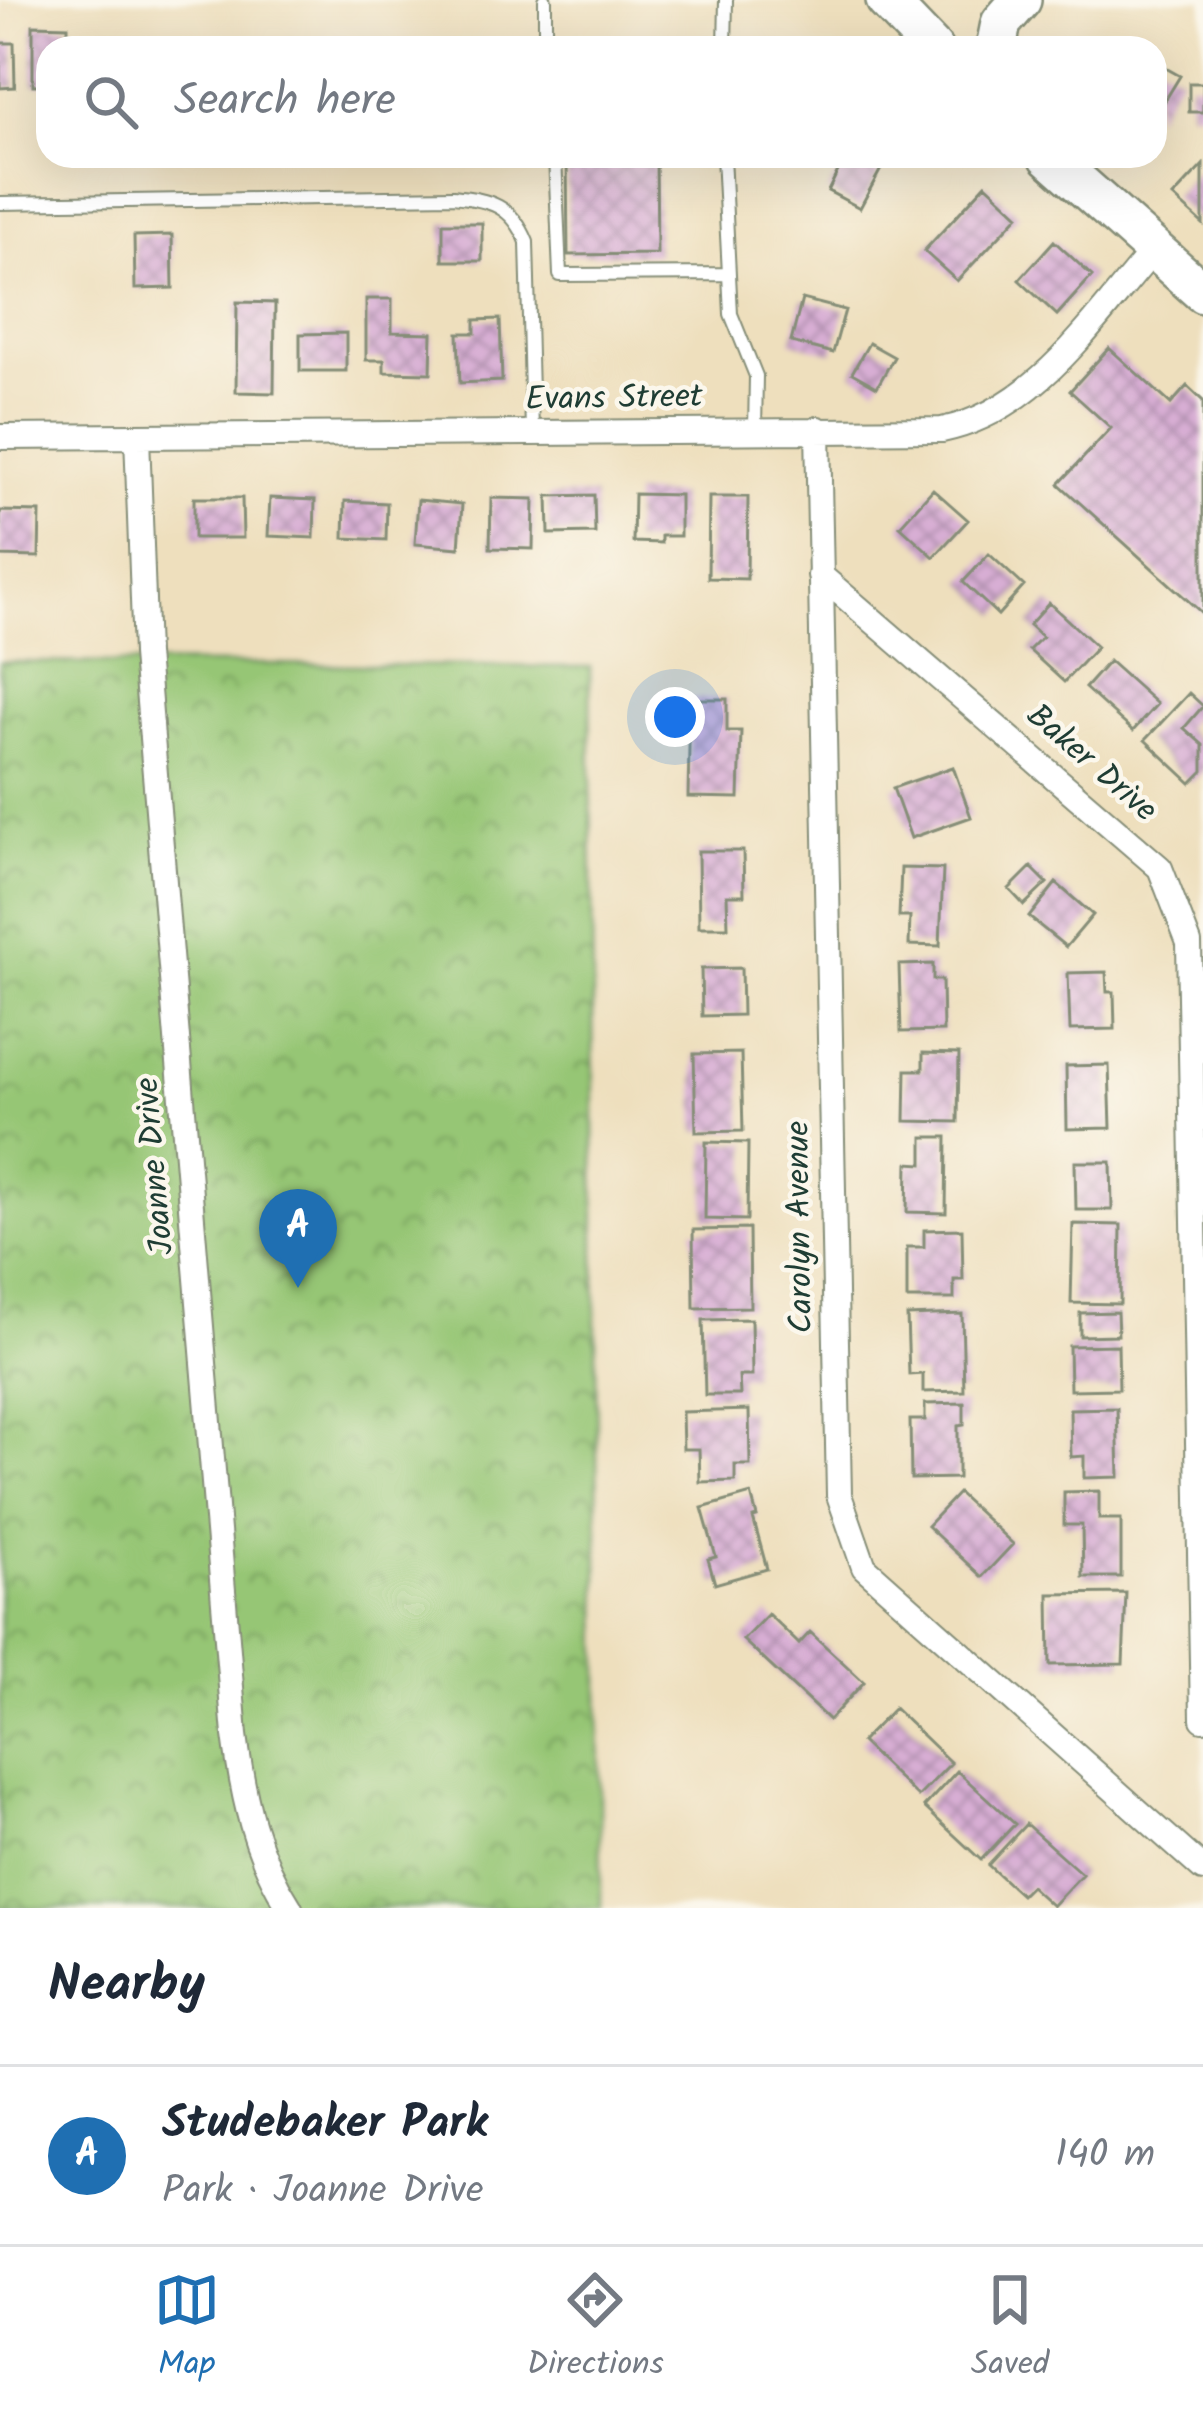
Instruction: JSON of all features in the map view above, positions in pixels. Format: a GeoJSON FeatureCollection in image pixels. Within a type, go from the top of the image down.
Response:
{"type":"FeatureCollection","features":[{"type":"Feature","properties":{"kind":"main road"},"geometry":{"type":"LineString","coordinates":[[886,0],[920,36]]}},
{"type":"Feature","properties":{"kind":"main road"},"geometry":{"type":"LineString","coordinates":[[998,36],[1001,22],[1021,0]]}},
{"type":"Feature","properties":{"kind":"main road"},"geometry":{"type":"LineString","coordinates":[[1062,168],[1203,293]]}},
{"type":"Feature","properties":{"kind":"street","name":"Evans Street"},"geometry":{"type":"LineString","coordinates":[[0,437],[941,430],[993,415],[1036,384],[1155,249]]}},
{"type":"Feature","properties":{"kind":"street","name":"Carolyn Avenue"},"geometry":{"type":"LineString","coordinates":[[818,429],[839,1495],[864,1567],[1203,1869]]}},
{"type":"Feature","properties":{"kind":"street","name":"Joanne Drive"},"geometry":{"type":"LineString","coordinates":[[137,436],[145,654],[235,1735],[242,1790],[261,1856],[290,1908]]}},
{"type":"Feature","properties":{"kind":"street","name":"Baker Drive"},"geometry":{"type":"LineString","coordinates":[[820,575],[1160,868],[1189,943],[1203,1719]]}},
{"type":"Feature","properties":{"kind":"lane"},"geometry":{"type":"LineString","coordinates":[[545,0],[545,36]]}},
{"type":"Feature","properties":{"kind":"lane"},"geometry":{"type":"LineString","coordinates":[[725,36],[726,0]]}},
{"type":"Feature","properties":{"kind":"lane"},"geometry":{"type":"LineString","coordinates":[[556,168],[560,275],[729,274]]}},
{"type":"Feature","properties":{"kind":"lane"},"geometry":{"type":"LineString","coordinates":[[724,168],[730,314],[756,376],[755,430]]}},
{"type":"Feature","properties":{"kind":"lane"},"geometry":{"type":"LineString","coordinates":[[0,203],[489,199],[507,209],[527,242],[532,432]]}},
{"type":"Feature","properties":{"kind":"green space"},"geometry":{"type":"Polygon","coordinates":[[[0,662],[590,667],[601,1908],[0,1908],[0,662]]]}},
{"type":"Feature","properties":{"kind":"building"},"geometry":{"type":"Polygon","coordinates":[[[33,25],[68,26],[68,36],[36,36],[33,85],[33,25]]]}},
{"type":"Feature","properties":{"kind":"building"},"geometry":{"type":"Polygon","coordinates":[[[0,43],[14,43],[15,87],[0,88],[0,43]]]}},
{"type":"Feature","properties":{"kind":"building"},"geometry":{"type":"Polygon","coordinates":[[[1167,69],[1180,76],[1167,97],[1167,69]]]}},
{"type":"Feature","properties":{"kind":"building"},"geometry":{"type":"Polygon","coordinates":[[[1189,83],[1203,83],[1203,112],[1189,112],[1189,83]]]}},
{"type":"Feature","properties":{"kind":"building"},"geometry":{"type":"Polygon","coordinates":[[[1203,165],[1203,224],[1173,197],[1203,165]]]}},
{"type":"Feature","properties":{"kind":"building"},"geometry":{"type":"Polygon","coordinates":[[[567,168],[656,168],[657,254],[568,255],[567,168]]]}},
{"type":"Feature","properties":{"kind":"building"},"geometry":{"type":"Polygon","coordinates":[[[882,168],[860,208],[828,191],[839,169],[882,168]]]}},
{"type":"Feature","properties":{"kind":"building"},"geometry":{"type":"Polygon","coordinates":[[[986,184],[1019,215],[957,281],[924,251],[986,184]]]}},
{"type":"Feature","properties":{"kind":"building"},"geometry":{"type":"Polygon","coordinates":[[[443,223],[482,223],[482,261],[443,261],[443,223]]]}},
{"type":"Feature","properties":{"kind":"building"},"geometry":{"type":"Polygon","coordinates":[[[172,235],[173,288],[135,289],[134,236],[172,235]]]}},
{"type":"Feature","properties":{"kind":"building"},"geometry":{"type":"Polygon","coordinates":[[[1054,241],[1092,276],[1057,315],[1019,280],[1054,241]]]}},
{"type":"Feature","properties":{"kind":"building"},"geometry":{"type":"Polygon","coordinates":[[[366,299],[392,299],[392,332],[432,333],[431,373],[384,372],[384,360],[366,360],[366,299]]]}},
{"type":"Feature","properties":{"kind":"building"},"geometry":{"type":"Polygon","coordinates":[[[802,299],[845,310],[833,353],[791,342],[802,299]]]}},
{"type":"Feature","properties":{"kind":"building"},"geometry":{"type":"Polygon","coordinates":[[[237,302],[275,303],[274,393],[236,392],[237,302]]]}},
{"type":"Feature","properties":{"kind":"building"},"geometry":{"type":"Polygon","coordinates":[[[500,319],[502,381],[460,383],[458,333],[475,333],[475,320],[500,319]]]}},
{"type":"Feature","properties":{"kind":"building"},"geometry":{"type":"Polygon","coordinates":[[[346,333],[346,371],[300,371],[300,334],[346,333]]]}},
{"type":"Feature","properties":{"kind":"building"},"geometry":{"type":"Polygon","coordinates":[[[869,343],[894,357],[877,387],[852,373],[869,343]]]}},
{"type":"Feature","properties":{"kind":"building"},"geometry":{"type":"Polygon","coordinates":[[[1109,348],[1171,404],[1187,386],[1203,401],[1203,614],[1059,484],[1111,428],[1070,391],[1109,348]]]}},
{"type":"Feature","properties":{"kind":"building"},"geometry":{"type":"Polygon","coordinates":[[[933,489],[968,520],[934,557],[900,526],[933,489]]]}},
{"type":"Feature","properties":{"kind":"building"},"geometry":{"type":"Polygon","coordinates":[[[634,494],[680,495],[680,536],[661,536],[661,543],[633,542],[634,494]]]}},
{"type":"Feature","properties":{"kind":"building"},"geometry":{"type":"Polygon","coordinates":[[[594,495],[595,533],[549,534],[548,496],[594,495]]]}},
{"type":"Feature","properties":{"kind":"building"},"geometry":{"type":"Polygon","coordinates":[[[709,497],[748,497],[747,579],[708,578],[709,497]]]}},
{"type":"Feature","properties":{"kind":"building"},"geometry":{"type":"Polygon","coordinates":[[[194,498],[242,498],[243,538],[194,538],[194,498]]]}},
{"type":"Feature","properties":{"kind":"building"},"geometry":{"type":"Polygon","coordinates":[[[270,498],[315,500],[314,538],[268,536],[270,498]]]}},
{"type":"Feature","properties":{"kind":"building"},"geometry":{"type":"Polygon","coordinates":[[[491,498],[534,499],[533,549],[490,548],[491,498]]]}},
{"type":"Feature","properties":{"kind":"building"},"geometry":{"type":"Polygon","coordinates":[[[418,500],[462,504],[459,548],[415,544],[418,500]]]}},
{"type":"Feature","properties":{"kind":"building"},"geometry":{"type":"Polygon","coordinates":[[[345,501],[387,503],[386,540],[344,538],[345,501]]]}},
{"type":"Feature","properties":{"kind":"building"},"geometry":{"type":"Polygon","coordinates":[[[0,511],[40,512],[39,557],[0,556],[0,511]]]}},
{"type":"Feature","properties":{"kind":"building"},"geometry":{"type":"Polygon","coordinates":[[[989,554],[1024,586],[998,615],[963,582],[989,554]]]}},
{"type":"Feature","properties":{"kind":"building"},"geometry":{"type":"Polygon","coordinates":[[[1049,603],[1097,647],[1064,682],[1029,650],[1042,637],[1029,625],[1049,603]]]}},
{"type":"Feature","properties":{"kind":"building"},"geometry":{"type":"Polygon","coordinates":[[[1109,661],[1157,704],[1133,731],[1085,688],[1109,661]]]}},
{"type":"Feature","properties":{"kind":"building"},"geometry":{"type":"Polygon","coordinates":[[[1189,693],[1203,706],[1184,728],[1203,745],[1203,771],[1191,783],[1145,740],[1189,693]]]}},
{"type":"Feature","properties":{"kind":"building"},"geometry":{"type":"Polygon","coordinates":[[[690,699],[727,699],[727,731],[741,731],[739,798],[688,797],[690,699]]]}},
{"type":"Feature","properties":{"kind":"building"},"geometry":{"type":"Polygon","coordinates":[[[953,767],[971,817],[911,838],[893,788],[953,767]]]}},
{"type":"Feature","properties":{"kind":"building"},"geometry":{"type":"Polygon","coordinates":[[[698,851],[743,851],[744,895],[727,895],[728,927],[699,927],[698,851]]]}},
{"type":"Feature","properties":{"kind":"building"},"geometry":{"type":"Polygon","coordinates":[[[1031,867],[1047,883],[1024,905],[1009,889],[1031,867]]]}},
{"type":"Feature","properties":{"kind":"building"},"geometry":{"type":"Polygon","coordinates":[[[901,868],[943,869],[940,946],[909,945],[910,917],[899,917],[901,868]]]}},
{"type":"Feature","properties":{"kind":"building"},"geometry":{"type":"Polygon","coordinates":[[[1056,883],[1093,915],[1066,947],[1029,917],[1056,883]]]}},
{"type":"Feature","properties":{"kind":"building"},"geometry":{"type":"Polygon","coordinates":[[[933,964],[933,980],[942,980],[943,1031],[901,1032],[899,965],[933,964]]]}},
{"type":"Feature","properties":{"kind":"building"},"geometry":{"type":"Polygon","coordinates":[[[741,968],[742,1015],[702,1016],[701,969],[741,968]]]}},
{"type":"Feature","properties":{"kind":"building"},"geometry":{"type":"Polygon","coordinates":[[[1106,972],[1107,992],[1114,992],[1115,1029],[1070,1030],[1068,973],[1106,972]]]}},
{"type":"Feature","properties":{"kind":"building"},"geometry":{"type":"Polygon","coordinates":[[[741,1053],[743,1131],[696,1132],[694,1054],[741,1053]]]}},
{"type":"Feature","properties":{"kind":"building"},"geometry":{"type":"Polygon","coordinates":[[[923,1053],[959,1054],[958,1122],[905,1121],[906,1070],[923,1070],[923,1053]]]}},
{"type":"Feature","properties":{"kind":"building"},"geometry":{"type":"Polygon","coordinates":[[[1109,1065],[1111,1128],[1067,1129],[1066,1066],[1109,1065]]]}},
{"type":"Feature","properties":{"kind":"building"},"geometry":{"type":"Polygon","coordinates":[[[923,1137],[947,1137],[946,1213],[907,1212],[908,1163],[923,1164],[923,1137]]]}},
{"type":"Feature","properties":{"kind":"building"},"geometry":{"type":"Polygon","coordinates":[[[706,1142],[748,1143],[747,1220],[705,1219],[706,1142]]]}},
{"type":"Feature","properties":{"kind":"building"},"geometry":{"type":"Polygon","coordinates":[[[1075,1162],[1111,1162],[1112,1210],[1076,1210],[1075,1162]]]}},
{"type":"Feature","properties":{"kind":"building"},"geometry":{"type":"Polygon","coordinates":[[[1073,1224],[1121,1225],[1120,1304],[1071,1303],[1073,1224]]]}},
{"type":"Feature","properties":{"kind":"building"},"geometry":{"type":"Polygon","coordinates":[[[749,1229],[750,1307],[694,1308],[693,1230],[749,1229]]]}},
{"type":"Feature","properties":{"kind":"building"},"geometry":{"type":"Polygon","coordinates":[[[962,1229],[963,1280],[954,1280],[954,1299],[907,1299],[907,1247],[924,1247],[924,1230],[962,1229]]]}},
{"type":"Feature","properties":{"kind":"building"},"geometry":{"type":"Polygon","coordinates":[[[1117,1312],[1118,1335],[1080,1336],[1080,1313],[1117,1312]]]}},
{"type":"Feature","properties":{"kind":"building"},"geometry":{"type":"Polygon","coordinates":[[[962,1314],[964,1391],[923,1392],[923,1374],[909,1375],[907,1316],[962,1314]]]}},
{"type":"Feature","properties":{"kind":"building"},"geometry":{"type":"Polygon","coordinates":[[[751,1319],[752,1376],[739,1376],[740,1395],[705,1395],[703,1320],[751,1319]]]}},
{"type":"Feature","properties":{"kind":"building"},"geometry":{"type":"Polygon","coordinates":[[[1118,1345],[1119,1389],[1070,1390],[1069,1346],[1118,1345]]]}},
{"type":"Feature","properties":{"kind":"building"},"geometry":{"type":"Polygon","coordinates":[[[964,1403],[964,1425],[958,1426],[958,1478],[911,1479],[910,1420],[925,1420],[925,1404],[964,1403]]]}},
{"type":"Feature","properties":{"kind":"building"},"geometry":{"type":"Polygon","coordinates":[[[1117,1408],[1119,1477],[1084,1478],[1084,1456],[1071,1457],[1070,1409],[1117,1408]]]}},
{"type":"Feature","properties":{"kind":"building"},"geometry":{"type":"Polygon","coordinates":[[[749,1410],[750,1465],[735,1465],[735,1481],[700,1482],[699,1449],[683,1449],[682,1412],[749,1410]]]}},
{"type":"Feature","properties":{"kind":"building"},"geometry":{"type":"Polygon","coordinates":[[[1099,1491],[1099,1519],[1121,1519],[1121,1577],[1083,1577],[1082,1525],[1064,1525],[1064,1492],[1099,1491]]]}},
{"type":"Feature","properties":{"kind":"building"},"geometry":{"type":"Polygon","coordinates":[[[958,1493],[1013,1544],[982,1577],[927,1526],[958,1493]]]}},
{"type":"Feature","properties":{"kind":"building"},"geometry":{"type":"Polygon","coordinates":[[[751,1494],[767,1569],[715,1584],[708,1559],[716,1557],[702,1508],[751,1494]]]}},
{"type":"Feature","properties":{"kind":"building"},"geometry":{"type":"Polygon","coordinates":[[[1126,1593],[1123,1664],[1050,1665],[1049,1594],[1126,1593]]]}},
{"type":"Feature","properties":{"kind":"building"},"geometry":{"type":"Polygon","coordinates":[[[768,1614],[799,1644],[810,1632],[864,1682],[829,1720],[743,1640],[768,1614]]]}},
{"type":"Feature","properties":{"kind":"building"},"geometry":{"type":"Polygon","coordinates":[[[894,1708],[951,1763],[918,1797],[861,1742],[894,1708]]]}},
{"type":"Feature","properties":{"kind":"building"},"geometry":{"type":"Polygon","coordinates":[[[957,1771],[1015,1824],[981,1860],[924,1807],[957,1771]]]}},
{"type":"Feature","properties":{"kind":"building"},"geometry":{"type":"Polygon","coordinates":[[[1026,1824],[1082,1874],[1052,1906],[1030,1886],[1021,1895],[988,1865],[1026,1824]]]}},
{"type":"Feature","properties":{"kind":"place","name":"Studebaker Park"},"geometry":{"type":"Point","coordinates":[298,1288]}}]}
